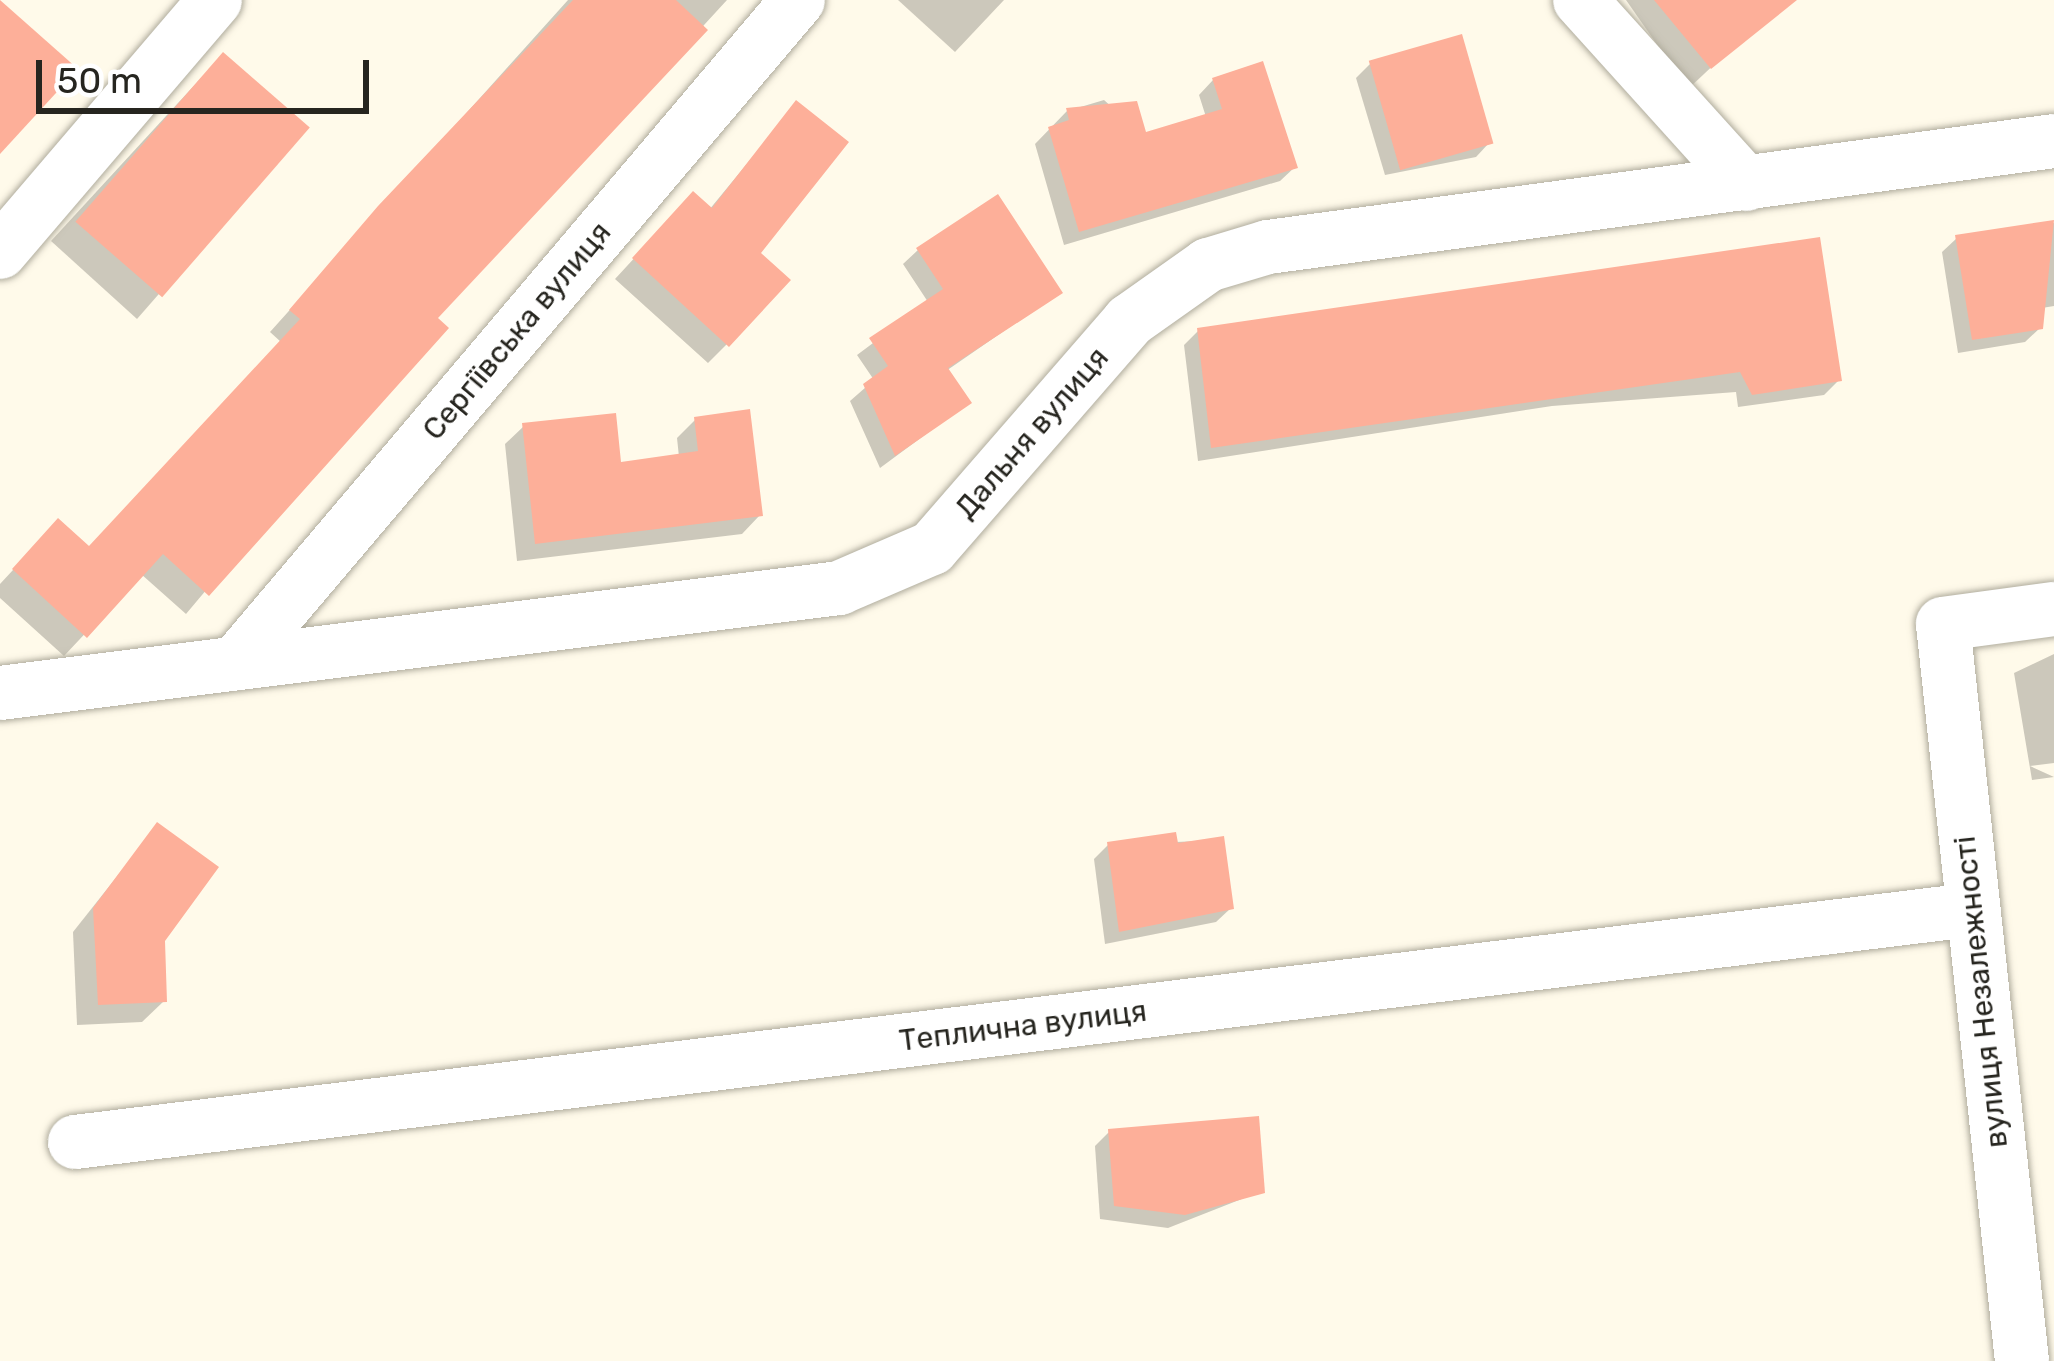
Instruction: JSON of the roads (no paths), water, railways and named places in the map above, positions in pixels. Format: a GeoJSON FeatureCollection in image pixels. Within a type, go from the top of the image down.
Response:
{"type":"FeatureCollection","features":[{"type":"Feature","properties":{"kind":"street"},"geometry":{"type":"LineString","coordinates":[[0,252],[215,0]]}},
{"type":"Feature","properties":{"kind":"street","name":"Сергіївська вулиця"},"geometry":{"type":"LineString","coordinates":[[236,663],[798,0]]}},
{"type":"Feature","properties":{"kind":"street"},"geometry":{"type":"LineString","coordinates":[[1580,0],[1747,184]]}},
{"type":"Feature","properties":{"kind":"street","name":"Дальня вулиця"},"geometry":{"type":"LineString","coordinates":[[0,693],[887,575],[932,548],[1129,321],[1208,265],[1268,247],[2054,141]]}},
{"type":"Feature","properties":{"kind":"street","name":"вулиця Незалежності"},"geometry":{"type":"LineString","coordinates":[[2022,1361],[1943,624],[2054,609]]}},
{"type":"Feature","properties":{"kind":"street","name":"Теплична вулиця"},"geometry":{"type":"LineString","coordinates":[[75,1142],[1971,910]]}}]}
